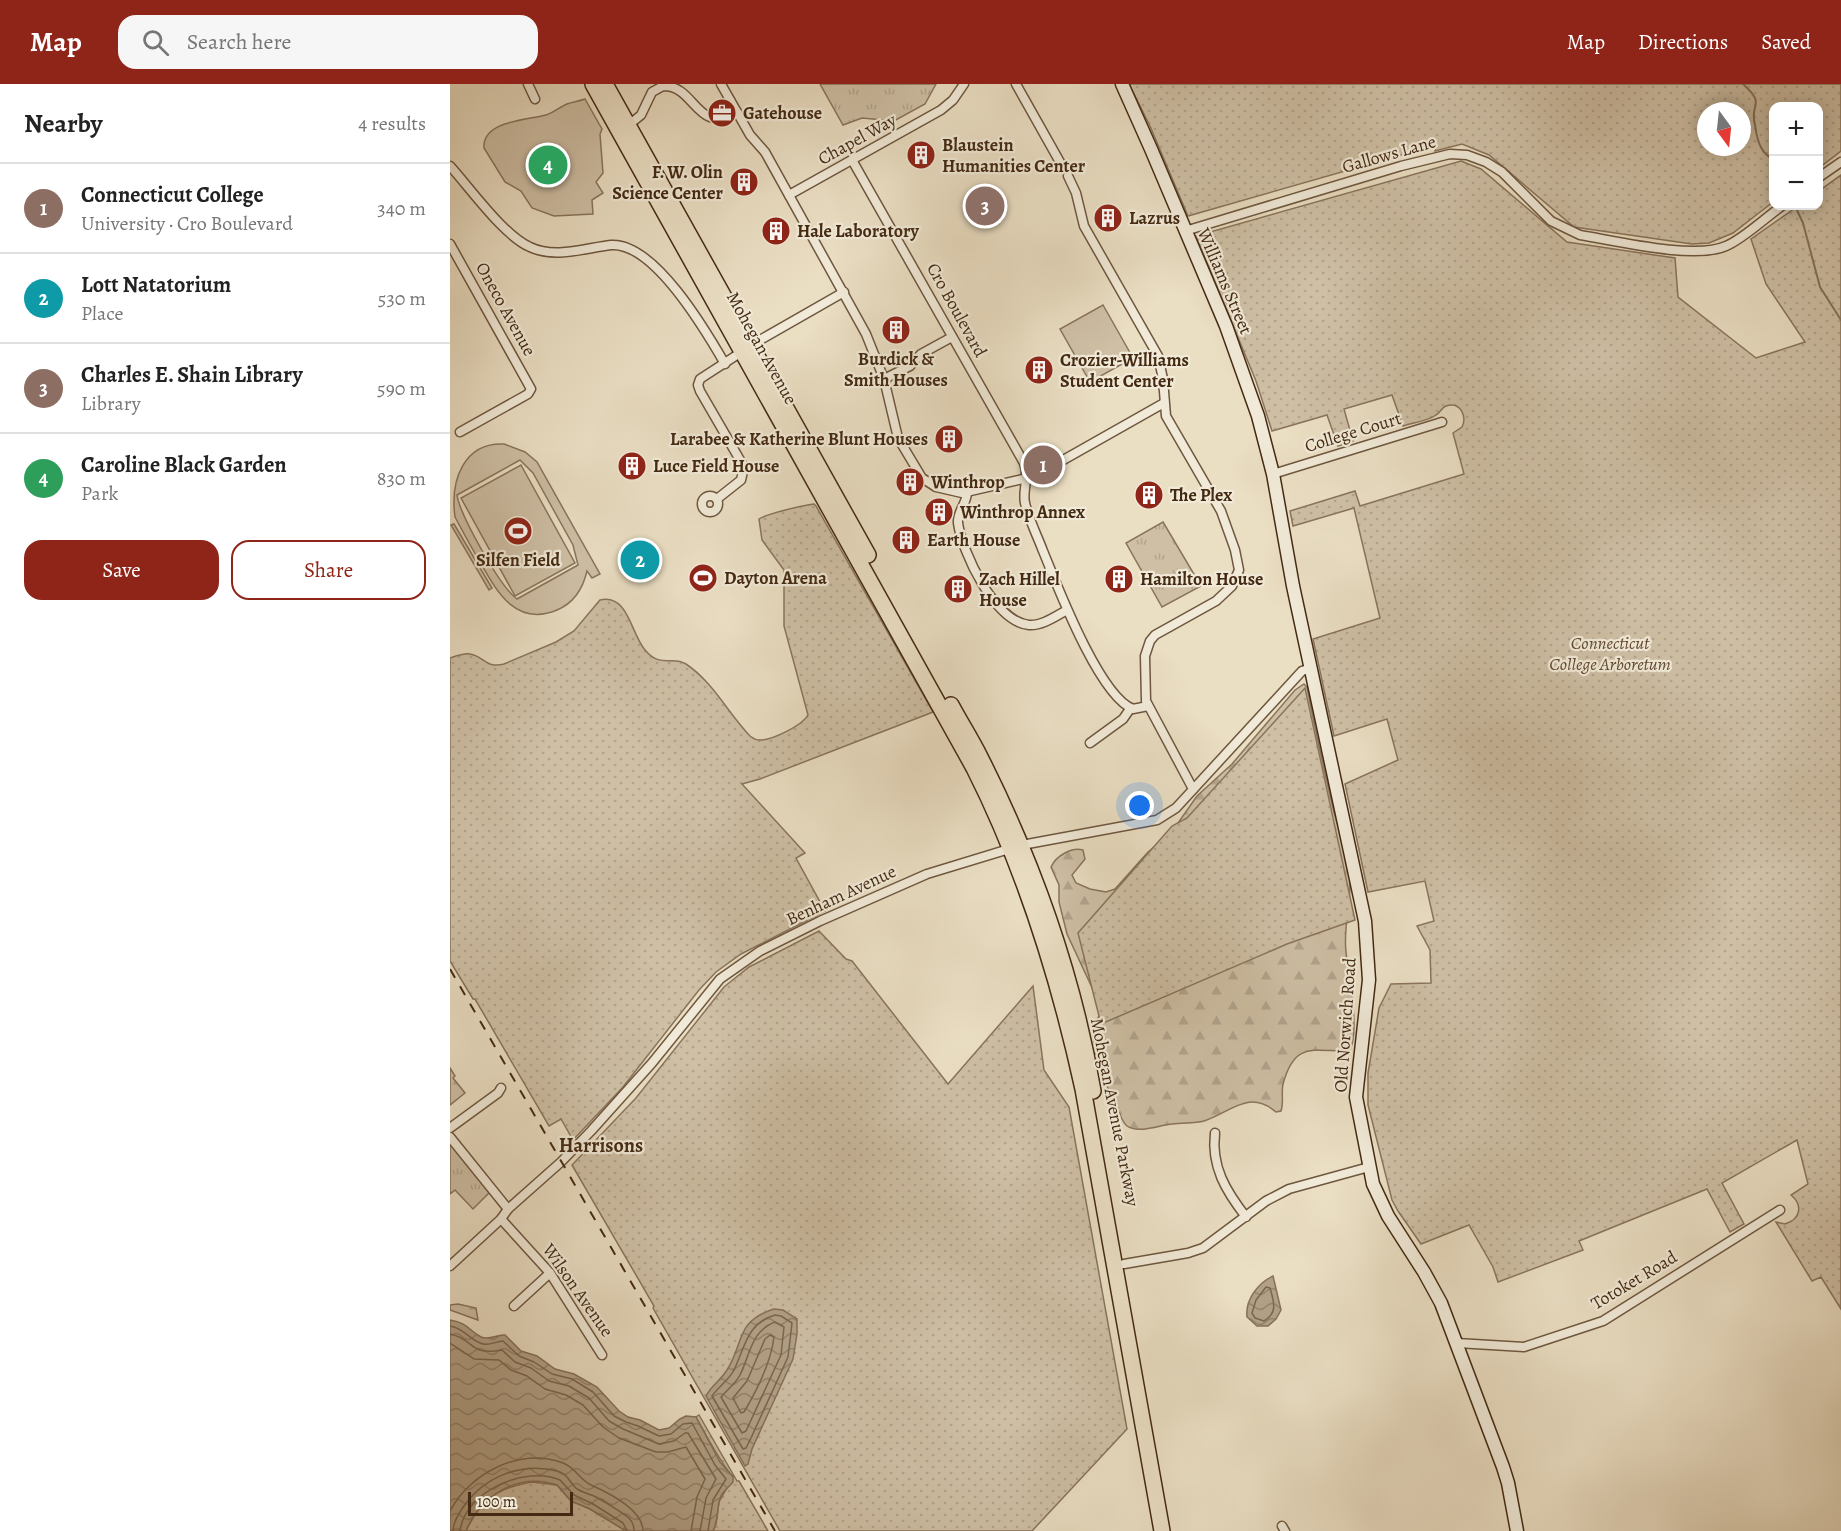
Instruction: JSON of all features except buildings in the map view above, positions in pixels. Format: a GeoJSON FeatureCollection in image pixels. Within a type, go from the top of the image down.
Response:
{"type":"FeatureCollection","features":[{"type":"Feature","properties":{"kind":"highway","name":"Mohegan Avenue"},"geometry":{"type":"LineString","coordinates":[[593,84],[624,128]]}},
{"type":"Feature","properties":{"kind":"highway","name":"Mohegan Avenue"},"geometry":{"type":"LineString","coordinates":[[605,84],[624,128],[954,721]]}},
{"type":"Feature","properties":{"kind":"highway","name":"Mohegan Avenue Parkway"},"geometry":{"type":"LineString","coordinates":[[954,721],[987,794],[1015,847],[1062,960],[1090,1072],[1172,1531]]}},
{"type":"Feature","properties":{"kind":"highway","name":"Mohegan Avenue Parkway"},"geometry":{"type":"LineString","coordinates":[[1015,847],[1071,1033],[1083,1089],[1161,1531]]}},
{"type":"Feature","properties":{"kind":"street"},"geometry":{"type":"LineString","coordinates":[[528,84],[535,99]]}},
{"type":"Feature","properties":{"kind":"street"},"geometry":{"type":"LineString","coordinates":[[721,84],[750,135],[765,152],[869,340],[884,379],[898,438],[919,475],[926,482],[956,493],[1027,478],[1051,467],[1164,403]]}},
{"type":"Feature","properties":{"kind":"street","name":"Chapel Way"},"geometry":{"type":"LineString","coordinates":[[789,195],[941,110],[964,84]]}},
{"type":"Feature","properties":{"kind":"street"},"geometry":{"type":"LineString","coordinates":[[1016,84],[1061,164]]}},
{"type":"Feature","properties":{"kind":"street","name":"Williams Street"},"geometry":{"type":"LineString","coordinates":[[1122,84],[1245,377],[1258,416],[1278,497]]}},
{"type":"Feature","properties":{"kind":"street"},"geometry":{"type":"LineString","coordinates":[[624,128],[641,115],[652,92],[663,86],[675,89],[706,116],[722,120],[737,112]]}},
{"type":"Feature","properties":{"kind":"street"},"geometry":{"type":"LineString","coordinates":[[712,117],[716,109],[730,100]]}},
{"type":"Feature","properties":{"kind":"street","name":"Gallows Lane"},"geometry":{"type":"LineString","coordinates":[[1185,231],[1401,166],[1450,154],[1467,155],[1486,162],[1502,172],[1551,221],[1580,235],[1686,252],[1715,250],[1728,246],[1777,210]]}},
{"type":"Feature","properties":{"kind":"street","name":"Cro Boulevard"},"geometry":{"type":"LineString","coordinates":[[852,160],[1024,462],[1027,478],[1025,502],[1067,610],[1102,677],[1116,696],[1130,709]]}},
{"type":"Feature","properties":{"kind":"street"},"geometry":{"type":"LineString","coordinates":[[1823,175],[1841,162]]}},
{"type":"Feature","properties":{"kind":"street"},"geometry":{"type":"LineString","coordinates":[[450,166],[517,240],[532,248],[551,253],[614,245],[629,248],[643,256],[660,272],[692,311],[725,364]]}},
{"type":"Feature","properties":{"kind":"street"},"geometry":{"type":"LineString","coordinates":[[1068,176],[1076,193],[1084,226],[1158,356],[1167,419],[1218,507],[1235,550],[1239,569],[1232,586],[1216,601],[1162,630],[1150,641],[1145,656],[1146,701],[1193,789]]}},
{"type":"Feature","properties":{"kind":"street","name":"Oneco Avenue"},"geometry":{"type":"LineString","coordinates":[[450,244],[531,390],[528,394],[460,432]]}},
{"type":"Feature","properties":{"kind":"street"},"geometry":{"type":"LineString","coordinates":[[717,499],[741,480],[744,469],[743,463],[698,387],[702,377],[844,292]]}},
{"type":"Feature","properties":{"kind":"street"},"geometry":{"type":"LineString","coordinates":[[884,379],[910,366],[921,354],[952,337]]}},
{"type":"Feature","properties":{"kind":"street","name":"College Court"},"geometry":{"type":"LineString","coordinates":[[1273,474],[1442,422]]}},
{"type":"Feature","properties":{"kind":"street"},"geometry":{"type":"LineString","coordinates":[[967,492],[967,499],[958,516],[963,544],[995,602],[1008,615],[1028,625],[1041,623],[1067,610]]}},
{"type":"Feature","properties":{"kind":"street","name":"Old Norwich Road"},"geometry":{"type":"LineString","coordinates":[[1278,497],[1293,586],[1368,942],[1369,980],[1356,1097],[1369,1167],[1378,1196],[1388,1216],[1441,1303],[1503,1467],[1517,1531]]}},
{"type":"Feature","properties":{"kind":"street","name":"Benham Avenue"},"geometry":{"type":"LineString","coordinates":[[450,1266],[591,1131],[652,1063],[720,979],[736,967],[760,951],[820,921],[927,874],[1015,847],[1157,820],[1176,808],[1302,671],[1311,668]]}},
{"type":"Feature","properties":{"kind":"street"},"geometry":{"type":"LineString","coordinates":[[1090,743],[1123,719],[1130,709],[1135,710],[1148,706]]}},
{"type":"Feature","properties":{"kind":"street"},"geometry":{"type":"LineString","coordinates":[[450,1128],[495,1096],[501,1088]]}},
{"type":"Feature","properties":{"kind":"street"},"geometry":{"type":"LineString","coordinates":[[1215,1133],[1213,1146],[1226,1191],[1246,1217]]}},
{"type":"Feature","properties":{"kind":"street"},"geometry":{"type":"LineString","coordinates":[[450,1137],[508,1209]]}},
{"type":"Feature","properties":{"kind":"street"},"geometry":{"type":"LineString","coordinates":[[1124,1264],[1203,1248],[1266,1201],[1289,1189],[1369,1167]]}},
{"type":"Feature","properties":{"kind":"street","name":"Totoket Road"},"geometry":{"type":"LineString","coordinates":[[1457,1343],[1524,1347],[1603,1321],[1780,1210]]}},
{"type":"Feature","properties":{"kind":"street","name":"Wilson Avenue"},"geometry":{"type":"LineString","coordinates":[[501,1219],[550,1273],[602,1355]]}},
{"type":"Feature","properties":{"kind":"street"},"geometry":{"type":"LineString","coordinates":[[514,1306],[550,1273]]}},
{"type":"Feature","properties":{"kind":"green space"},"geometry":{"type":"Polygon","coordinates":[[[820,84],[936,84],[925,104],[894,121],[862,118],[843,125],[820,84]]]}},
{"type":"Feature","properties":{"kind":"green space"},"geometry":{"type":"Polygon","coordinates":[[[1129,84],[1841,84],[1841,151],[1823,165],[1823,102],[1769,102],[1769,205],[1733,233],[1709,243],[1692,244],[1574,227],[1489,155],[1462,144],[1435,151],[1436,145],[1188,216],[1150,126],[1129,84]]]}},
{"type":"Feature","properties":{"kind":"green space"},"geometry":{"type":"Polygon","coordinates":[[[585,99],[602,129],[600,134],[603,173],[596,182],[603,193],[592,200],[593,214],[554,216],[532,208],[521,191],[505,182],[484,148],[485,139],[490,132],[507,123],[546,115],[567,104],[585,99]]]}},
{"type":"Feature","properties":{"kind":"green space","name":"Connecticut College Arboretum"},"geometry":{"type":"Polygon","coordinates":[[[1461,161],[1481,169],[1567,242],[1675,258],[1678,297],[1756,358],[1805,342],[1766,284],[1751,239],[1792,210],[1823,210],[1823,188],[1841,175],[1841,1309],[1821,1277],[1812,1281],[1776,1222],[1785,1224],[1794,1219],[1799,1207],[1791,1195],[1808,1184],[1797,1140],[1722,1183],[1744,1224],[1730,1232],[1707,1189],[1579,1241],[1583,1250],[1498,1282],[1493,1267],[1469,1225],[1421,1244],[1398,1211],[1392,1200],[1368,1105],[1368,1073],[1379,1008],[1391,984],[1431,983],[1430,950],[1417,926],[1434,921],[1425,881],[1368,892],[1345,784],[1398,760],[1387,719],[1334,736],[1313,639],[1380,618],[1354,508],[1293,526],[1290,511],[1355,491],[1360,506],[1464,474],[1453,433],[1462,427],[1464,419],[1459,408],[1451,405],[1443,408],[1433,417],[1403,426],[1392,395],[1344,409],[1353,441],[1338,446],[1327,415],[1272,431],[1256,381],[1196,236],[1461,161]]]}},
{"type":"Feature","properties":{"kind":"green space"},"geometry":{"type":"Polygon","coordinates":[[[1103,305],[1133,358],[1090,382],[1060,329],[1103,305]]]}},
{"type":"Feature","properties":{"kind":"green space"},"geometry":{"type":"Polygon","coordinates":[[[504,444],[525,452],[537,462],[600,574],[592,578],[587,571],[577,594],[557,610],[543,614],[530,614],[510,604],[493,585],[455,517],[455,490],[463,466],[479,449],[504,444]],[[520,460],[457,495],[465,518],[482,550],[501,580],[517,599],[578,565],[573,545],[533,473],[520,460]]]}},
{"type":"Feature","properties":{"kind":"green space","name":"Silfen Field"},"geometry":{"type":"Polygon","coordinates":[[[521,465],[575,563],[515,596],[461,498],[521,465]]]}},
{"type":"Feature","properties":{"kind":"green space"},"geometry":{"type":"Polygon","coordinates":[[[814,504],[933,712],[742,784],[805,853],[796,858],[825,911],[741,954],[716,972],[699,990],[623,1087],[573,1140],[561,1119],[549,1126],[475,999],[450,961],[450,658],[470,654],[489,664],[504,664],[556,642],[574,631],[600,600],[609,599],[623,609],[640,643],[651,656],[661,660],[681,662],[696,671],[750,736],[764,740],[778,735],[793,728],[808,715],[784,626],[784,570],[762,540],[759,519],[777,512],[814,504]]]}},
{"type":"Feature","properties":{"kind":"green space"},"geometry":{"type":"Polygon","coordinates":[[[1163,522],[1201,586],[1162,607],[1126,543],[1163,522]]]}},
{"type":"Feature","properties":{"kind":"green space"},"geometry":{"type":"Polygon","coordinates":[[[454,524],[492,588],[489,590],[451,525],[454,524]]]}},
{"type":"Feature","properties":{"kind":"green space"},"geometry":{"type":"Polygon","coordinates":[[[1304,684],[1307,687],[1334,812],[1350,871],[1345,943],[1353,1003],[1354,1032],[1349,1051],[1307,1051],[1293,1060],[1283,1084],[1281,1111],[1276,1112],[1257,1102],[1248,1102],[1200,1122],[1176,1123],[1143,1129],[1132,1128],[1127,1126],[1122,1119],[1100,1071],[1092,1031],[1101,1013],[1095,994],[1067,934],[1059,902],[1059,885],[1051,867],[1064,853],[1083,850],[1085,859],[1072,875],[1076,883],[1106,892],[1115,889],[1148,852],[1171,833],[1197,796],[1232,764],[1295,690],[1304,684]]]}},
{"type":"Feature","properties":{"kind":"green space"},"geometry":{"type":"Polygon","coordinates":[[[1305,688],[1355,920],[1287,944],[1101,1024],[1078,933],[1172,826],[1187,818],[1305,688]]]}},
{"type":"Feature","properties":{"kind":"green space"},"geometry":{"type":"Polygon","coordinates":[[[819,931],[846,959],[852,961],[948,1084],[1033,986],[1044,1070],[1069,1107],[1127,1429],[1032,1531],[780,1531],[572,1165],[636,1098],[724,987],[749,967],[819,931]]]}},
{"type":"Feature","properties":{"kind":"green space"},"geometry":{"type":"Polygon","coordinates":[[[450,1068],[455,1076],[453,1078],[465,1093],[450,1105],[450,1068]]]}},
{"type":"Feature","properties":{"kind":"green space"},"geometry":{"type":"Polygon","coordinates":[[[450,1144],[490,1192],[473,1209],[455,1190],[450,1194],[450,1144]]]}},
{"type":"Feature","properties":{"kind":"green space"},"geometry":{"type":"Polygon","coordinates":[[[458,1304],[476,1308],[478,1320],[450,1310],[450,1305],[458,1304]]]}},
{"type":"Feature","properties":{"kind":"green space"},"geometry":{"type":"Polygon","coordinates":[[[699,1415],[768,1531],[713,1531],[719,1502],[733,1477],[696,1417],[699,1415]]]}},
{"type":"Feature","properties":{"kind":"green space"},"geometry":{"type":"Polygon","coordinates":[[[532,1482],[557,1485],[571,1501],[590,1509],[626,1531],[466,1531],[484,1503],[492,1497],[509,1488],[532,1482]]]}},
{"type":"Feature","properties":{"kind":"water"},"geometry":{"type":"Polygon","coordinates":[[[1273,1276],[1281,1310],[1268,1326],[1257,1326],[1247,1317],[1248,1304],[1258,1288],[1273,1276]]]}},
{"type":"Feature","properties":{"kind":"water"},"geometry":{"type":"Polygon","coordinates":[[[774,1309],[783,1310],[797,1319],[793,1359],[752,1449],[748,1464],[745,1466],[706,1396],[727,1370],[746,1327],[761,1314],[774,1309]]]}},
{"type":"Feature","properties":{"kind":"water"},"geometry":{"type":"Polygon","coordinates":[[[450,1320],[464,1325],[484,1338],[505,1335],[521,1351],[537,1356],[555,1369],[574,1374],[597,1387],[619,1411],[659,1430],[669,1428],[686,1416],[696,1417],[720,1462],[733,1477],[733,1482],[720,1499],[713,1531],[626,1531],[590,1509],[571,1501],[557,1485],[528,1482],[515,1484],[491,1497],[481,1507],[466,1531],[450,1531],[450,1320]]]}},
{"type":"Feature","properties":{"kind":"waterway"},"geometry":{"type":"LineString","coordinates":[[1743,84],[1756,101],[1754,118],[1756,132],[1759,143],[1769,156]]}},
{"type":"Feature","properties":{"kind":"waterway"},"geometry":{"type":"LineString","coordinates":[[1797,210],[1803,223],[1820,287],[1841,320]]}},
{"type":"Feature","properties":{"kind":"railway"},"geometry":{"type":"LineString","coordinates":[[450,969],[775,1531]]}},
{"type":"Feature","properties":{"kind":"place","name":"Gatehouse"},"geometry":{"type":"Point","coordinates":[722,113]}},
{"type":"Feature","properties":{"kind":"place","name":"Blaustein Humanities Center"},"geometry":{"type":"Point","coordinates":[921,155]}},
{"type":"Feature","properties":{"kind":"place","name":"Caroline Black Garden"},"geometry":{"type":"Point","coordinates":[548,165]}},
{"type":"Feature","properties":{"kind":"place","name":"F. W. Olin Science Center"},"geometry":{"type":"Point","coordinates":[744,182]}},
{"type":"Feature","properties":{"kind":"place","name":"Charles E. Shain Library"},"geometry":{"type":"Point","coordinates":[985,206]}},
{"type":"Feature","properties":{"kind":"place","name":"Lazrus"},"geometry":{"type":"Point","coordinates":[1108,218]}},
{"type":"Feature","properties":{"kind":"place","name":"Hale Laboratory"},"geometry":{"type":"Point","coordinates":[776,231]}},
{"type":"Feature","properties":{"kind":"place","name":"Burdick & Smith Houses"},"geometry":{"type":"Point","coordinates":[896,330]}},
{"type":"Feature","properties":{"kind":"place","name":"Crozier-Williams Student Center"},"geometry":{"type":"Point","coordinates":[1039,370]}},
{"type":"Feature","properties":{"kind":"place","name":"Larabee & Katherine Blunt Houses"},"geometry":{"type":"Point","coordinates":[949,439]}},
{"type":"Feature","properties":{"kind":"place","name":"Connecticut College"},"geometry":{"type":"Point","coordinates":[1043,465]}},
{"type":"Feature","properties":{"kind":"place","name":"Luce Field House"},"geometry":{"type":"Point","coordinates":[632,466]}},
{"type":"Feature","properties":{"kind":"place","name":"Winthrop"},"geometry":{"type":"Point","coordinates":[910,482]}},
{"type":"Feature","properties":{"kind":"place","name":"The Plex"},"geometry":{"type":"Point","coordinates":[1149,495]}},
{"type":"Feature","properties":{"kind":"place","name":"Winthrop Annex"},"geometry":{"type":"Point","coordinates":[939,512]}},
{"type":"Feature","properties":{"kind":"place","name":"Silfen Field"},"geometry":{"type":"Point","coordinates":[518,531]}},
{"type":"Feature","properties":{"kind":"place","name":"Earth House"},"geometry":{"type":"Point","coordinates":[906,540]}},
{"type":"Feature","properties":{"kind":"place","name":"Lott Natatorium"},"geometry":{"type":"Point","coordinates":[640,560]}},
{"type":"Feature","properties":{"kind":"place","name":"Dayton Arena"},"geometry":{"type":"Point","coordinates":[703,578]}},
{"type":"Feature","properties":{"kind":"place","name":"Hamilton House"},"geometry":{"type":"Point","coordinates":[1119,579]}},
{"type":"Feature","properties":{"kind":"place","name":"Zach Hillel House"},"geometry":{"type":"Point","coordinates":[958,589]}},
{"type":"Feature","properties":{"kind":"district","name":"Harrisons"},"geometry":{"type":"Point","coordinates":[601,1145]}}]}
